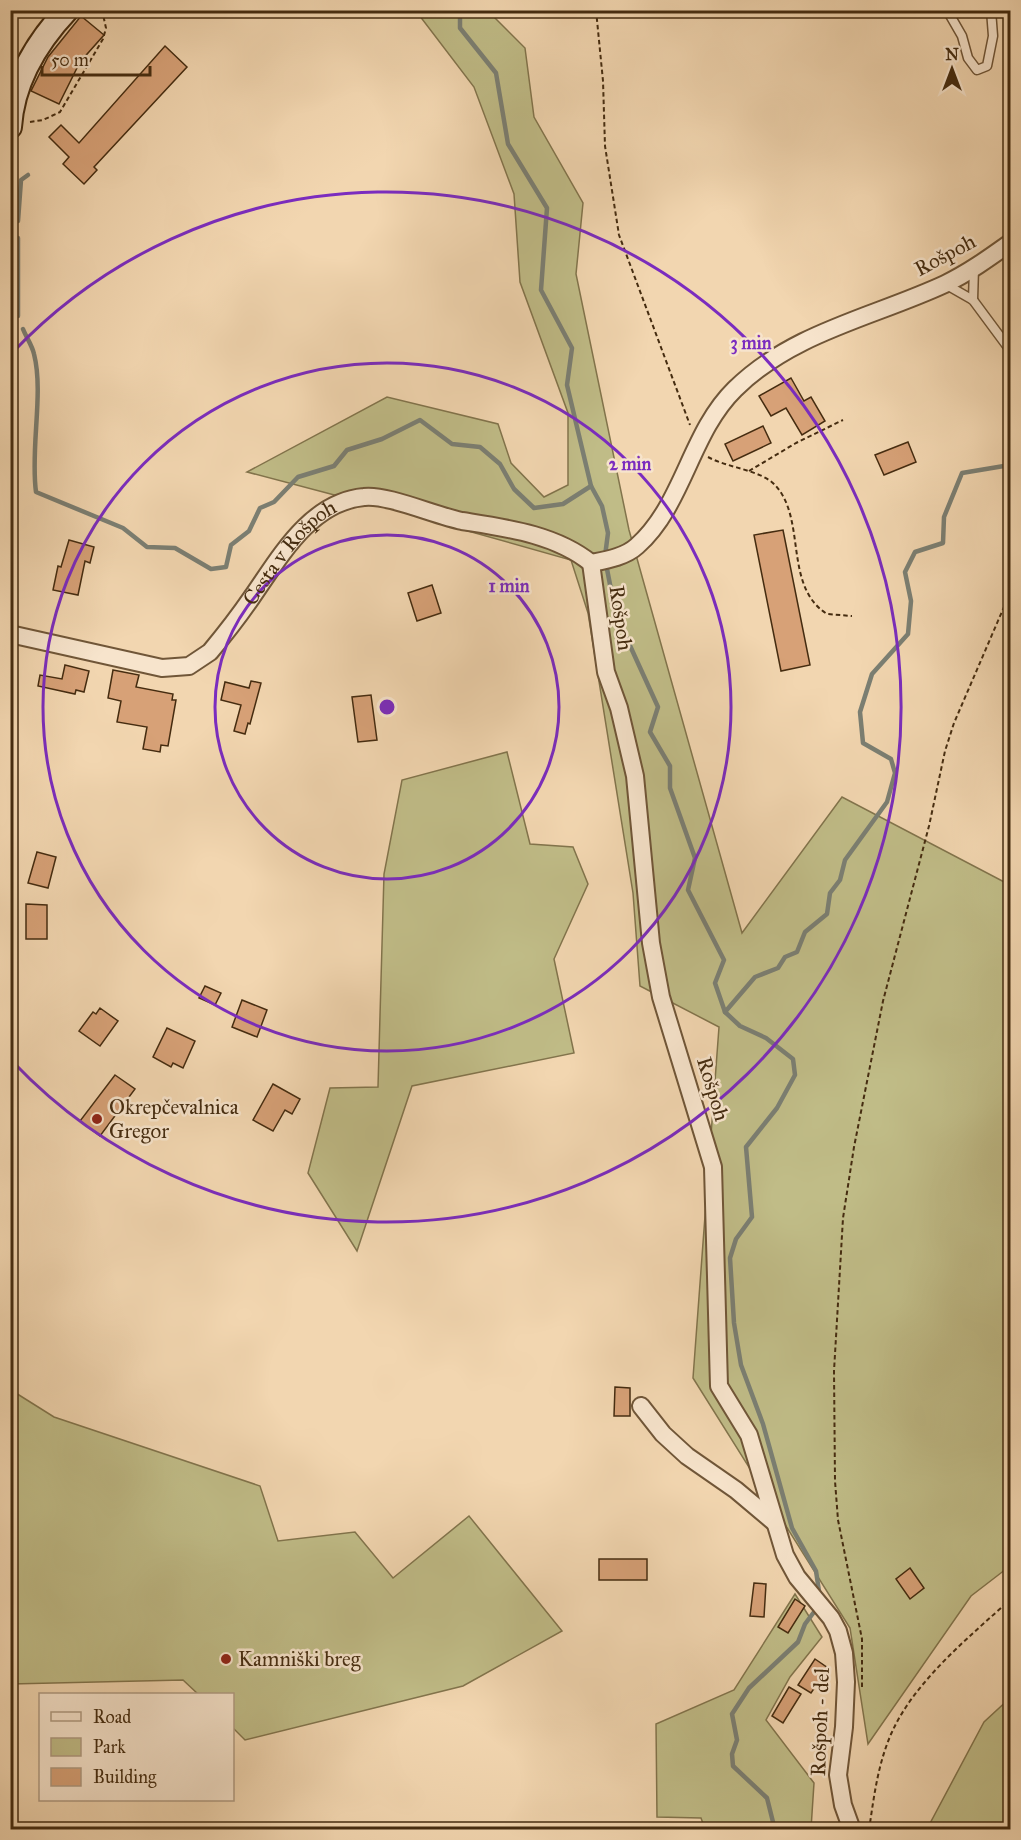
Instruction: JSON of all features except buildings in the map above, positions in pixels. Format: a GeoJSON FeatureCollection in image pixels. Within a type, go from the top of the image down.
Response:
{"type":"FeatureCollection","features":[{"type":"Feature","properties":{"kind":"street"},"geometry":{"type":"LineString","coordinates":[[10,127],[16,69],[67,10]]}},
{"type":"Feature","properties":{"kind":"street","name":"Rošpoh"},"geometry":{"type":"LineString","coordinates":[[831,1618],[809,1595],[785,1555],[749,1435],[719,1386],[713,1167],[661,997],[651,943],[635,776],[619,708],[606,672],[603,560],[636,547],[655,525],[720,405],[735,389],[777,356],[808,338],[945,284],[1011,243]]}},
{"type":"Feature","properties":{"kind":"street","name":"Cesta v Rošpoh"},"geometry":{"type":"LineString","coordinates":[[10,634],[162,668],[189,666],[210,652],[303,528],[334,505],[366,496],[415,507],[447,518],[539,536],[603,560]]}},
{"type":"Feature","properties":{"kind":"street"},"geometry":{"type":"LineString","coordinates":[[640,1406],[663,1434],[687,1456],[736,1490],[774,1521]]}},
{"type":"Feature","properties":{"kind":"street","name":"Rošpoh - del"},"geometry":{"type":"LineString","coordinates":[[831,1618],[844,1653],[844,1727],[838,1775],[843,1805],[852,1830]]}},
{"type":"Feature","properties":{"kind":"lane"},"geometry":{"type":"LineString","coordinates":[[947,10],[962,36],[968,58],[977,70],[987,66],[991,53],[991,10]]}},
{"type":"Feature","properties":{"kind":"lane"},"geometry":{"type":"LineString","coordinates":[[974,268],[974,300]]}},
{"type":"Feature","properties":{"kind":"lane"},"geometry":{"type":"LineString","coordinates":[[945,284],[974,300],[1011,350]]}},
{"type":"Feature","properties":{"kind":"path"},"geometry":{"type":"LineString","coordinates":[[11,119],[43,120],[60,112],[103,39],[106,28],[102,10]]}},
{"type":"Feature","properties":{"kind":"path"},"geometry":{"type":"LineString","coordinates":[[597,10],[603,81],[605,146],[619,235],[629,269],[665,357],[683,413],[697,444],[729,468],[749,471],[770,480],[781,493],[808,596],[827,614],[852,616]]}},
{"type":"Feature","properties":{"kind":"path"},"geometry":{"type":"LineString","coordinates":[[749,471],[796,443],[843,420]]}},
{"type":"Feature","properties":{"kind":"path"},"geometry":{"type":"LineString","coordinates":[[862,1690],[862,1639],[838,1520],[832,1427],[843,1218],[854,1146],[883,1001],[929,826],[943,759],[954,723],[1011,593]]}},
{"type":"Feature","properties":{"kind":"path"},"geometry":{"type":"LineString","coordinates":[[869,1830],[879,1769],[892,1731],[908,1706],[948,1655],[1011,1600]]}},
{"type":"Feature","properties":{"kind":"green space"},"geometry":{"type":"Polygon","coordinates":[[[416,11],[488,11],[525,48],[534,117],[583,203],[576,274],[629,530],[742,933],[842,797],[1010,885],[1010,1566],[971,1596],[868,1744],[850,1628],[693,1378],[719,1027],[640,986],[633,893],[588,613],[571,560],[443,524],[412,512],[342,497],[247,472],[387,397],[498,424],[511,463],[544,497],[568,485],[568,413],[520,282],[514,194],[474,87],[416,11]]]}},
{"type":"Feature","properties":{"kind":"green space"},"geometry":{"type":"Polygon","coordinates":[[[507,752],[530,844],[573,847],[588,884],[554,959],[574,1053],[412,1086],[357,1251],[308,1173],[330,1088],[378,1087],[384,874],[402,780],[507,752]]]}},
{"type":"Feature","properties":{"kind":"green space"},"geometry":{"type":"Polygon","coordinates":[[[11,1390],[54,1417],[260,1486],[278,1541],[355,1532],[393,1578],[469,1516],[562,1631],[463,1686],[245,1740],[234,1729],[234,1693],[197,1693],[183,1680],[11,1684],[11,1390]]]}},
{"type":"Feature","properties":{"kind":"green space"},"geometry":{"type":"Polygon","coordinates":[[[795,1594],[822,1637],[790,1677],[766,1720],[814,1783],[811,1829],[705,1829],[701,1818],[657,1817],[656,1724],[734,1690],[795,1594]]]}},
{"type":"Feature","properties":{"kind":"green space"},"geometry":{"type":"Polygon","coordinates":[[[1010,1698],[1010,1829],[927,1829],[984,1722],[1010,1698]]]}},
{"type":"Feature","properties":{"kind":"waterway"},"geometry":{"type":"LineString","coordinates":[[460,10],[460,28],[496,73],[508,144],[547,208],[541,290],[572,348],[567,385],[591,486],[602,506],[608,533],[605,556]]}},
{"type":"Feature","properties":{"kind":"waterway"},"geometry":{"type":"LineString","coordinates":[[18,221],[21,180],[28,175]]}},
{"type":"Feature","properties":{"kind":"waterway"},"geometry":{"type":"LineString","coordinates":[[18,238],[18,316]]}},
{"type":"Feature","properties":{"kind":"waterway"},"geometry":{"type":"LineString","coordinates":[[23,329],[33,351],[37,369],[36,492],[123,528],[147,547],[175,548],[211,569],[226,567],[231,545],[249,531],[260,508],[274,502],[298,477],[334,466],[347,450],[382,439],[420,420],[452,444],[480,447],[500,464],[514,489],[534,508],[563,504],[591,486]]}},
{"type":"Feature","properties":{"kind":"waterway"},"geometry":{"type":"LineString","coordinates":[[725,1012],[755,977],[778,968],[785,957],[797,952],[805,932],[827,914],[830,893],[840,880],[845,860],[887,802],[895,773],[891,759],[863,743],[860,712],[872,674],[908,634],[911,601],[905,572],[915,552],[943,543],[944,517],[962,473],[1010,465]]}},
{"type":"Feature","properties":{"kind":"waterway"},"geometry":{"type":"LineString","coordinates":[[606,564],[616,615],[658,707],[650,732],[670,766],[670,788],[695,858],[688,890],[724,960],[715,983],[725,1012],[740,1026],[766,1038],[793,1059],[795,1075],[777,1108],[746,1147],[752,1217],[736,1239],[730,1258],[734,1323],[741,1365],[763,1424],[792,1528],[816,1571],[820,1598]]}},
{"type":"Feature","properties":{"kind":"waterway"},"geometry":{"type":"LineString","coordinates":[[775,1830],[767,1798],[733,1766],[732,1754],[737,1740],[732,1714],[749,1688],[798,1642],[805,1624],[817,1608]]}},
{"type":"Feature","properties":{"kind":"place","name":"Okrepčevalnica Gregor"},"geometry":{"type":"Point","coordinates":[97,1119]}},
{"type":"Feature","properties":{"kind":"place","name":"Kamniški breg"},"geometry":{"type":"Point","coordinates":[226,1659]}}]}
